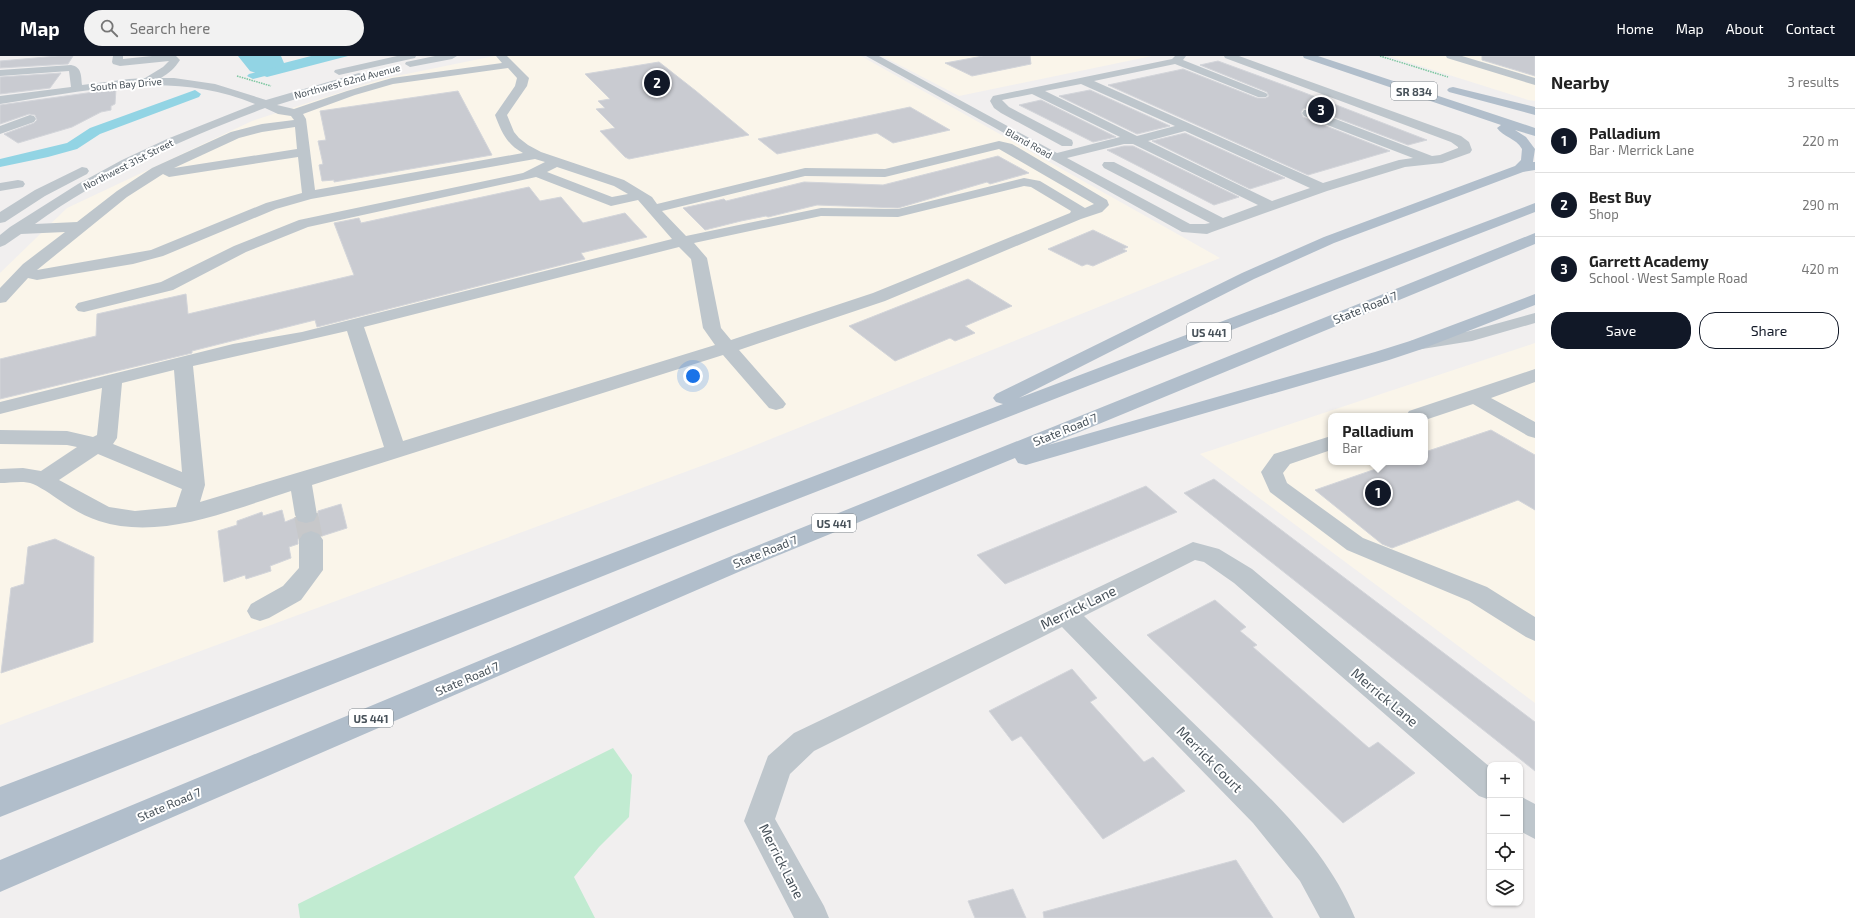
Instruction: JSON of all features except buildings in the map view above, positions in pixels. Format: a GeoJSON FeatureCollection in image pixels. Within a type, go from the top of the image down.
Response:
{"type":"FeatureCollection","features":[{"type":"Feature","properties":{"kind":"main road","name":"SR 834"},"geometry":{"type":"LineString","coordinates":[[1308,56],[1535,132]]}},
{"type":"Feature","properties":{"kind":"main road","name":"SR 834"},"geometry":{"type":"LineString","coordinates":[[1535,111],[1446,88],[1535,118]]}},
{"type":"Feature","properties":{"kind":"main road"},"geometry":{"type":"LineString","coordinates":[[882,458],[1248,276],[1329,240],[1528,168],[1529,151],[1526,144],[1515,135],[1476,112]]}},
{"type":"Feature","properties":{"kind":"main road","name":"US 441"},"geometry":{"type":"LineString","coordinates":[[0,802],[882,458],[1535,207]]}},
{"type":"Feature","properties":{"kind":"main road","name":"State Road 7"},"geometry":{"type":"LineString","coordinates":[[0,876],[742,561],[1535,238]]}},
{"type":"Feature","properties":{"kind":"main road"},"geometry":{"type":"LineString","coordinates":[[926,485],[1174,417],[1416,345],[1535,299]]}},
{"type":"Feature","properties":{"kind":"street"},"geometry":{"type":"LineString","coordinates":[[118,56],[117,62],[123,63],[170,57],[174,60],[168,69],[156,76]]}},
{"type":"Feature","properties":{"kind":"street","name":"Northwest 62nd Avenue"},"geometry":{"type":"LineString","coordinates":[[261,96],[340,72],[411,56]]}},
{"type":"Feature","properties":{"kind":"street","name":"Northwest 62nd Avenue"},"geometry":{"type":"LineString","coordinates":[[283,98],[366,74],[452,56]]}},
{"type":"Feature","properties":{"kind":"street"},"geometry":{"type":"LineString","coordinates":[[501,56],[517,66],[523,78],[521,86],[501,115],[508,132],[514,141],[536,155],[612,181],[647,200],[699,258],[712,328],[726,348],[776,404]]}},
{"type":"Feature","properties":{"kind":"street","name":"Bland Road"},"geometry":{"type":"LineString","coordinates":[[871,56],[1187,229],[1207,229],[1222,224]]}},
{"type":"Feature","properties":{"kind":"street"},"geometry":{"type":"LineString","coordinates":[[1109,165],[1222,224],[1322,188],[1390,167],[1450,157],[1465,150],[1464,145],[1456,140],[1229,56]]}},
{"type":"Feature","properties":{"kind":"street"},"geometry":{"type":"LineString","coordinates":[[1451,56],[1535,82]]}},
{"type":"Feature","properties":{"kind":"street"},"geometry":{"type":"LineString","coordinates":[[1067,143],[1005,110],[998,105],[996,101],[997,98],[1035,91],[1179,58],[1262,95]]}},
{"type":"Feature","properties":{"kind":"street"},"geometry":{"type":"LineString","coordinates":[[0,298],[29,267],[146,177],[235,135],[262,128],[300,115],[392,81],[481,68],[517,66]]}},
{"type":"Feature","properties":{"kind":"street"},"geometry":{"type":"LineString","coordinates":[[0,73],[71,68],[75,71],[77,85]]}},
{"type":"Feature","properties":{"kind":"street","name":"South Bay Drive"},"geometry":{"type":"LineString","coordinates":[[180,78],[196,74],[227,79],[261,96]]}},
{"type":"Feature","properties":{"kind":"street","name":"South Bay Drive"},"geometry":{"type":"LineString","coordinates":[[0,94],[156,76],[180,78],[261,96]]}},
{"type":"Feature","properties":{"kind":"street"},"geometry":{"type":"LineString","coordinates":[[1082,80],[1322,188]]}},
{"type":"Feature","properties":{"kind":"street","name":"South Bay Drive"},"geometry":{"type":"LineString","coordinates":[[0,100],[77,85]]}},
{"type":"Feature","properties":{"kind":"street"},"geometry":{"type":"LineString","coordinates":[[1035,91],[1271,206]]}},
{"type":"Feature","properties":{"kind":"street"},"geometry":{"type":"LineString","coordinates":[[261,96],[283,98],[300,115],[309,195]]}},
{"type":"Feature","properties":{"kind":"street"},"geometry":{"type":"LineString","coordinates":[[261,96],[282,111],[300,115]]}},
{"type":"Feature","properties":{"kind":"street","name":"Northwest 31st Street"},"geometry":{"type":"LineString","coordinates":[[146,139],[261,96]]}},
{"type":"Feature","properties":{"kind":"street","name":"Northwest 31st Street"},"geometry":{"type":"LineString","coordinates":[[0,242],[15,230],[63,198],[140,156],[212,124],[261,96]]}},
{"type":"Feature","properties":{"kind":"street"},"geometry":{"type":"LineString","coordinates":[[1308,113],[1428,160]]}},
{"type":"Feature","properties":{"kind":"street"},"geometry":{"type":"LineString","coordinates":[[0,130],[30,119]]}},
{"type":"Feature","properties":{"kind":"street"},"geometry":{"type":"LineString","coordinates":[[1055,157],[1124,140],[1137,140],[1186,127]]}},
{"type":"Feature","properties":{"kind":"street"},"geometry":{"type":"LineString","coordinates":[[1067,164],[1134,146],[1137,140]]}},
{"type":"Feature","properties":{"kind":"street"},"geometry":{"type":"LineString","coordinates":[[5,476],[38,477],[86,506],[106,515],[130,519],[156,519],[185,514],[300,481],[726,348],[901,290],[1076,216],[1097,209],[1102,205],[1102,203],[1007,147],[999,145],[884,173],[805,172],[653,208]]}},
{"type":"Feature","properties":{"kind":"street"},"geometry":{"type":"LineString","coordinates":[[146,177],[304,152]]}},
{"type":"Feature","properties":{"kind":"street"},"geometry":{"type":"LineString","coordinates":[[29,267],[29,273],[37,275],[133,259],[175,247],[271,206],[309,195],[536,155]]}},
{"type":"Feature","properties":{"kind":"street"},"geometry":{"type":"LineString","coordinates":[[84,307],[167,286],[240,249],[304,223],[527,176],[556,162]]}},
{"type":"Feature","properties":{"kind":"street","name":"Northwest 31st Street"},"geometry":{"type":"LineString","coordinates":[[0,219],[40,193],[93,164]]}},
{"type":"Feature","properties":{"kind":"street"},"geometry":{"type":"LineString","coordinates":[[535,172],[611,202],[640,195]]}},
{"type":"Feature","properties":{"kind":"street"},"geometry":{"type":"LineString","coordinates":[[0,408],[183,362],[253,346],[302,337],[683,241],[821,212],[898,213],[1024,182],[1035,184],[1078,209],[1076,216]]}},
{"type":"Feature","properties":{"kind":"street"},"geometry":{"type":"LineString","coordinates":[[0,187],[18,184]]}},
{"type":"Feature","properties":{"kind":"street"},"geometry":{"type":"LineString","coordinates":[[0,229],[15,230],[81,226]]}},
{"type":"Feature","properties":{"kind":"street"},"geometry":{"type":"LineString","coordinates":[[1416,345],[1472,336],[1535,318]]}},
{"type":"Feature","properties":{"kind":"street"},"geometry":{"type":"LineString","coordinates":[[354,324],[396,451]]}},
{"type":"Feature","properties":{"kind":"street"},"geometry":{"type":"LineString","coordinates":[[183,362],[194,485],[185,514]]}},
{"type":"Feature","properties":{"kind":"street"},"geometry":{"type":"LineString","coordinates":[[1425,413],[1535,375]]}},
{"type":"Feature","properties":{"kind":"street"},"geometry":{"type":"LineString","coordinates":[[43,480],[107,438],[113,380]]}},
{"type":"Feature","properties":{"kind":"street"},"geometry":{"type":"LineString","coordinates":[[1475,397],[1535,431]]}},
{"type":"Feature","properties":{"kind":"street"},"geometry":{"type":"LineString","coordinates":[[0,437],[67,438],[96,445],[178,480],[194,485]]}},
{"type":"Feature","properties":{"kind":"street"},"geometry":{"type":"LineString","coordinates":[[1328,444],[1282,459],[1272,472],[1278,487],[1355,544],[1478,594],[1535,630]]}},
{"type":"Feature","properties":{"kind":"street"},"geometry":{"type":"LineString","coordinates":[[300,481],[306,515]]}},
{"type":"Feature","properties":{"kind":"street"},"geometry":{"type":"LineString","coordinates":[[260,611],[292,594],[311,570],[311,540]]}},
{"type":"Feature","properties":{"kind":"street","name":"Merrick Lane"},"geometry":{"type":"LineString","coordinates":[[812,918],[759,821],[778,766],[804,742],[1192,551],[1211,555],[1243,576],[1487,783]]}},
{"type":"Feature","properties":{"kind":"street","name":"Merrick Court"},"geometry":{"type":"LineString","coordinates":[[1065,614],[1264,813],[1311,870],[1338,918]]}},
{"type":"Feature","properties":{"kind":"street"},"geometry":{"type":"LineString","coordinates":[[1523,814],[1535,824]]}},
{"type":"Feature","properties":{"kind":"shaded area"},"geometry":{"type":"Polygon","coordinates":[[[494,56],[861,56],[1220,258],[731,455],[0,725],[0,273],[67,208],[252,121],[382,79],[494,56]]]}},
{"type":"Feature","properties":{"kind":"shaded area"},"geometry":{"type":"Polygon","coordinates":[[[882,56],[1152,56],[959,96],[882,56]]]}},
{"type":"Feature","properties":{"kind":"shaded area"},"geometry":{"type":"Polygon","coordinates":[[[1389,56],[1535,56],[1535,101],[1528,100],[1389,56]]]}},
{"type":"Feature","properties":{"kind":"shaded area"},"geometry":{"type":"Polygon","coordinates":[[[1535,343],[1535,703],[1200,454],[1535,343]]]}},
{"type":"Feature","properties":{"kind":"green space"},"geometry":{"type":"Polygon","coordinates":[[[613,748],[632,775],[629,817],[599,847],[574,877],[595,918],[300,918],[298,904],[613,748]]]}},
{"type":"Feature","properties":{"kind":"water"},"geometry":{"type":"Polygon","coordinates":[[[238,56],[281,56],[284,63],[311,56],[348,56],[267,77],[250,71],[238,56]]]}},
{"type":"Feature","properties":{"kind":"waterway"},"geometry":{"type":"LineString","coordinates":[[253,76],[333,56]]}},
{"type":"Feature","properties":{"kind":"waterway"},"geometry":{"type":"LineString","coordinates":[[0,163],[48,153],[72,146],[95,131],[195,94]]}},
{"type":"Feature","properties":{"kind":"tunnel"},"geometry":{"type":"LineString","coordinates":[[306,515],[311,540]]}},
{"type":"Feature","properties":{"kind":"place","name":"Best Buy"},"geometry":{"type":"Point","coordinates":[657,83]}},
{"type":"Feature","properties":{"kind":"place","name":"Garrett Academy"},"geometry":{"type":"Point","coordinates":[1321,110]}},
{"type":"Feature","properties":{"kind":"place","name":"Palladium"},"geometry":{"type":"Point","coordinates":[1378,493]}}]}
